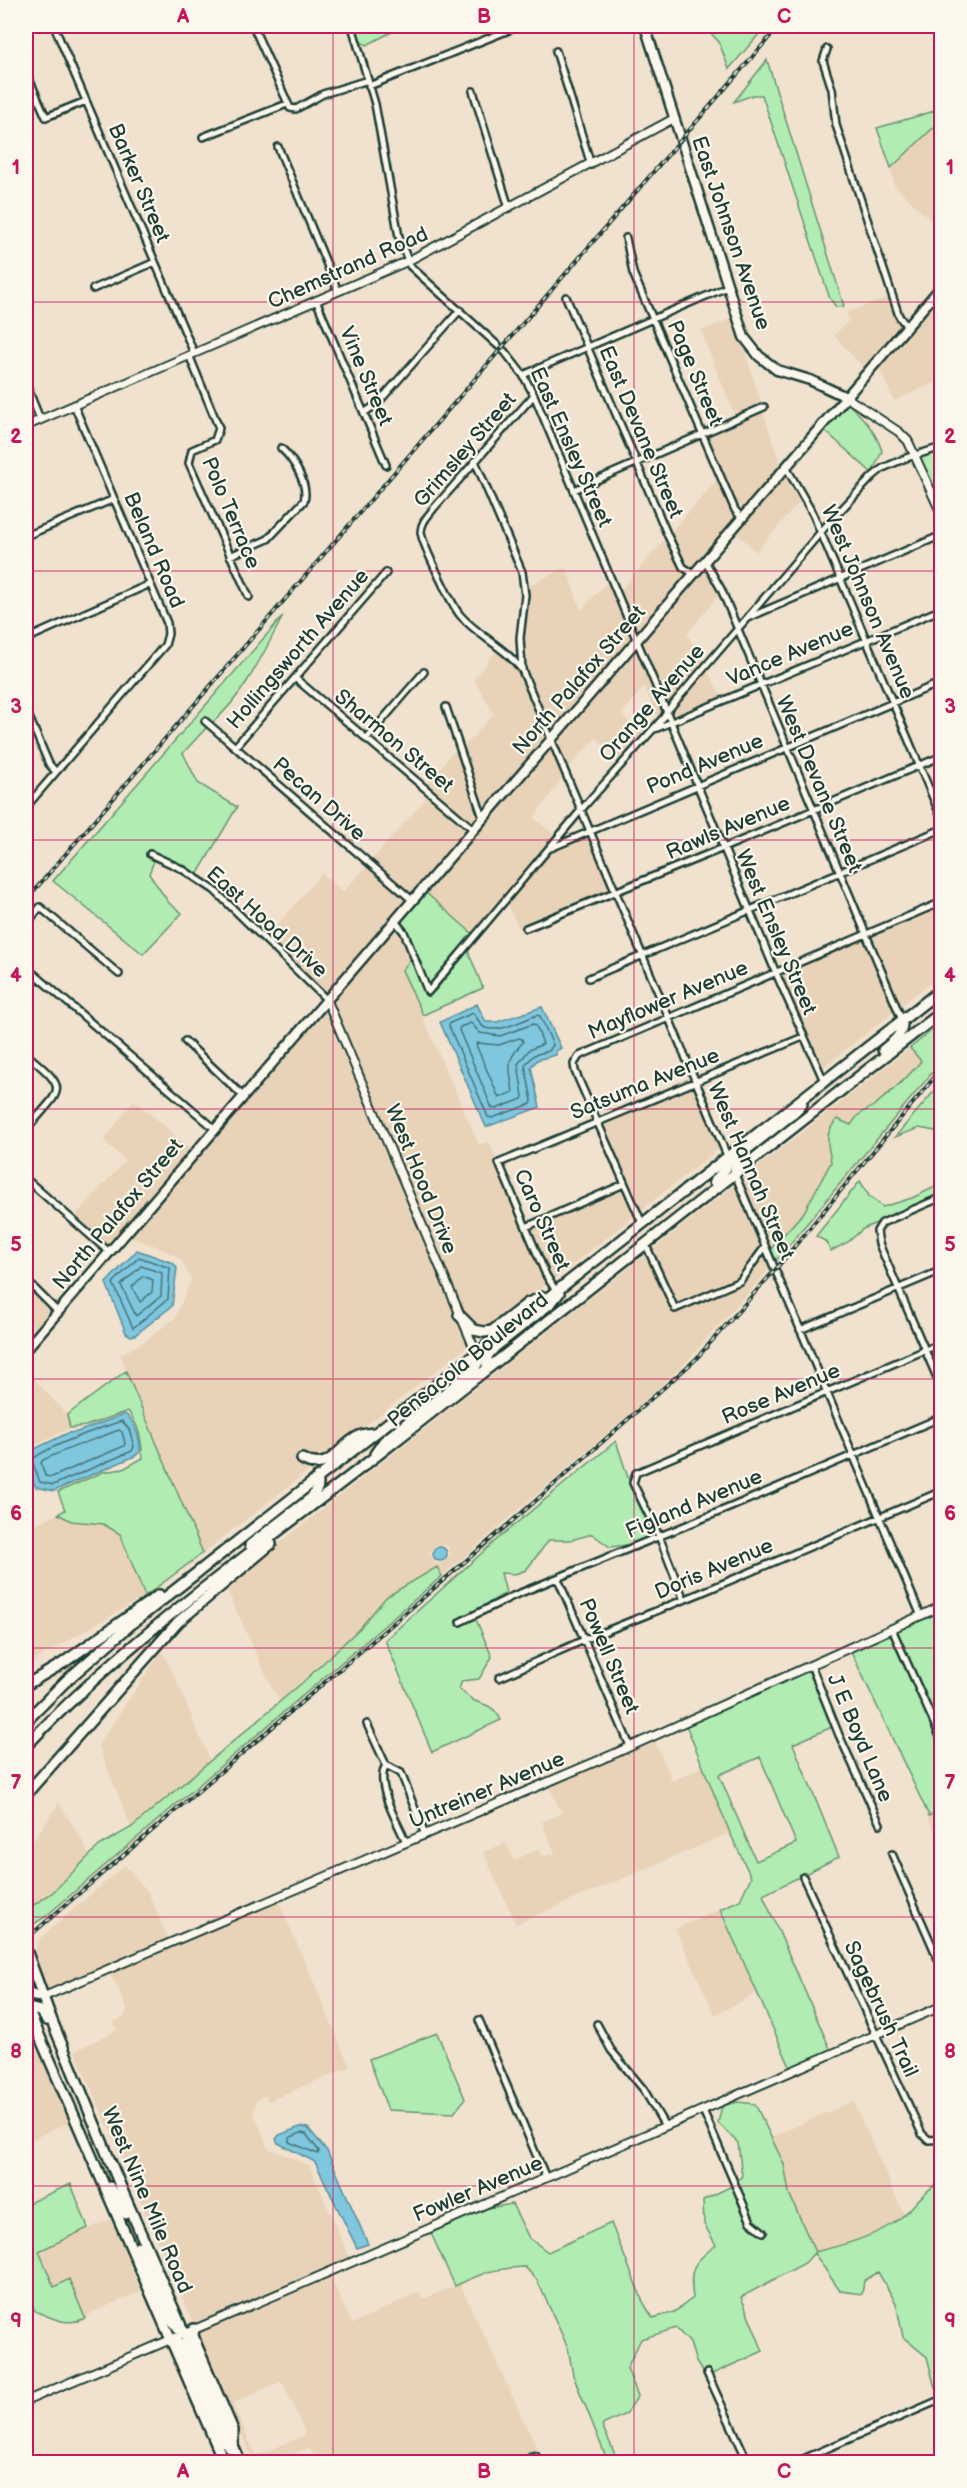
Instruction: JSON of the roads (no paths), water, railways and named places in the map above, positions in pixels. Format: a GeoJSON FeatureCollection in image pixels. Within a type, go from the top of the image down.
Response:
{"type":"FeatureCollection","features":[{"type":"Feature","properties":{"kind":"main road","name":"East Johnson Avenue"},"geometry":{"type":"LineString","coordinates":[[645,26],[744,337],[767,364],[790,375],[810,380],[846,398]]}},
{"type":"Feature","properties":{"kind":"main road","name":"North Palafox Street"},"geometry":{"type":"LineString","coordinates":[[26,1349],[108,1251],[942,286]]}},
{"type":"Feature","properties":{"kind":"main road","name":"Pensacola Boulevard"},"geometry":{"type":"LineString","coordinates":[[26,1721],[100,1650],[211,1560],[942,989]]}},
{"type":"Feature","properties":{"kind":"main road","name":"Pensacola Boulevard"},"geometry":{"type":"LineString","coordinates":[[26,1746],[109,1666],[235,1564],[369,1462],[942,1012]]}},
{"type":"Feature","properties":{"kind":"main road"},"geometry":{"type":"LineString","coordinates":[[848,1085],[862,1066],[898,1038],[902,1032],[902,1020]]}},
{"type":"Feature","properties":{"kind":"main road"},"geometry":{"type":"LineString","coordinates":[[735,1173],[736,1160],[741,1154],[795,1112],[814,1089]]}},
{"type":"Feature","properties":{"kind":"main road"},"geometry":{"type":"LineString","coordinates":[[645,1243],[667,1219],[722,1175],[728,1156]]}},
{"type":"Feature","properties":{"kind":"main road"},"geometry":{"type":"LineString","coordinates":[[487,1368],[488,1356],[495,1347],[551,1303],[566,1283]]}},
{"type":"Feature","properties":{"kind":"main road"},"geometry":{"type":"LineString","coordinates":[[459,1314],[474,1330],[492,1331],[528,1303],[556,1291]]}},
{"type":"Feature","properties":{"kind":"main road"},"geometry":{"type":"LineString","coordinates":[[369,1462],[384,1441],[474,1370],[478,1362],[475,1354]]}},
{"type":"Feature","properties":{"kind":"main road"},"geometry":{"type":"LineString","coordinates":[[302,1459],[316,1464],[324,1463],[359,1436],[375,1432]]}},
{"type":"Feature","properties":{"kind":"main road"},"geometry":{"type":"LineString","coordinates":[[235,1564],[246,1548],[310,1498],[317,1490],[317,1478]]}},
{"type":"Feature","properties":{"kind":"main road"},"geometry":{"type":"LineString","coordinates":[[26,1794],[178,1622],[262,1552],[302,1513]]}},
{"type":"Feature","properties":{"kind":"main road"},"geometry":{"type":"LineString","coordinates":[[26,1692],[47,1673],[107,1629],[211,1560]]}},
{"type":"Feature","properties":{"kind":"main road"},"geometry":{"type":"LineString","coordinates":[[26,1685],[47,1673]]}},
{"type":"Feature","properties":{"kind":"main road","name":"West Nine Mile Road"},"geometry":{"type":"LineString","coordinates":[[26,1950],[42,1997],[72,2069],[239,2460]]}},
{"type":"Feature","properties":{"kind":"main road"},"geometry":{"type":"LineString","coordinates":[[26,1990],[34,1996],[42,1997]]}},
{"type":"Feature","properties":{"kind":"main road"},"geometry":{"type":"LineString","coordinates":[[26,2006],[35,2008],[44,2014],[64,2063],[72,2069]]}},
{"type":"Feature","properties":{"kind":"main road","name":"West Nine Mile Road"},"geometry":{"type":"LineString","coordinates":[[26,2006],[224,2463]]}},
{"type":"Feature","properties":{"kind":"main road"},"geometry":{"type":"LineString","coordinates":[[98,2169],[121,2204],[172,2321],[184,2334]]}},
{"type":"Feature","properties":{"kind":"main road"},"geometry":{"type":"LineString","coordinates":[[194,2329],[196,2344],[233,2430],[232,2445]]}},
{"type":"Feature","properties":{"kind":"main road"},"geometry":{"type":"LineString","coordinates":[[171,2340],[180,2344],[184,2350],[222,2439],[239,2460]]}},
{"type":"Feature","properties":{"kind":"street","name":"Barker Street"},"geometry":{"type":"LineString","coordinates":[[54,26],[155,262],[191,354]]}},
{"type":"Feature","properties":{"kind":"street"},"geometry":{"type":"LineString","coordinates":[[254,26],[287,104],[290,108],[296,109],[327,93],[368,83],[519,26]]}},
{"type":"Feature","properties":{"kind":"street","name":"East Ensley Street"},"geometry":{"type":"LineString","coordinates":[[352,26],[378,121],[399,237],[408,261],[415,272],[505,352],[523,375],[534,395],[636,640]]}},
{"type":"Feature","properties":{"kind":"street"},"geometry":{"type":"LineString","coordinates":[[828,49],[823,62],[831,89],[836,125],[899,316],[907,327]]}},
{"type":"Feature","properties":{"kind":"street"},"geometry":{"type":"LineString","coordinates":[[556,51],[591,165]]}},
{"type":"Feature","properties":{"kind":"street"},"geometry":{"type":"LineString","coordinates":[[26,72],[46,117],[86,101]]}},
{"type":"Feature","properties":{"kind":"street"},"geometry":{"type":"LineString","coordinates":[[473,91],[509,208]]}},
{"type":"Feature","properties":{"kind":"street"},"geometry":{"type":"LineString","coordinates":[[203,136],[287,104]]}},
{"type":"Feature","properties":{"kind":"street","name":"Chemstrand Road"},"geometry":{"type":"LineString","coordinates":[[26,426],[408,261],[591,165],[673,119]]}},
{"type":"Feature","properties":{"kind":"street"},"geometry":{"type":"LineString","coordinates":[[278,147],[338,291]]}},
{"type":"Feature","properties":{"kind":"street","name":"Page Street"},"geometry":{"type":"LineString","coordinates":[[626,238],[633,273],[735,510],[742,518]]}},
{"type":"Feature","properties":{"kind":"street"},"geometry":{"type":"LineString","coordinates":[[93,289],[155,262]]}},
{"type":"Feature","properties":{"kind":"street"},"geometry":{"type":"LineString","coordinates":[[523,375],[727,287]]}},
{"type":"Feature","properties":{"kind":"street","name":"East Devane Street"},"geometry":{"type":"LineString","coordinates":[[566,297],[680,562],[694,574]]}},
{"type":"Feature","properties":{"kind":"street","name":"Vine Street"},"geometry":{"type":"LineString","coordinates":[[316,300],[386,465]]}},
{"type":"Feature","properties":{"kind":"street"},"geometry":{"type":"LineString","coordinates":[[364,413],[377,404],[460,310]]}},
{"type":"Feature","properties":{"kind":"street","name":"Polo Terrace"},"geometry":{"type":"LineString","coordinates":[[191,354],[219,428],[214,440],[192,450],[189,463],[249,597]]}},
{"type":"Feature","properties":{"kind":"street"},"geometry":{"type":"LineString","coordinates":[[26,384],[40,419]]}},
{"type":"Feature","properties":{"kind":"street","name":"Grimsley Street"},"geometry":{"type":"LineString","coordinates":[[522,670],[511,657],[473,627],[455,609],[422,538],[422,528],[434,508],[534,395]]}},
{"type":"Feature","properties":{"kind":"street"},"geometry":{"type":"LineString","coordinates":[[846,398],[899,432],[908,441],[942,515]]}},
{"type":"Feature","properties":{"kind":"street","name":"Beland Road"},"geometry":{"type":"LineString","coordinates":[[26,807],[165,645],[168,627],[74,405]]}},
{"type":"Feature","properties":{"kind":"street"},"geometry":{"type":"LineString","coordinates":[[573,490],[764,407]]}},
{"type":"Feature","properties":{"kind":"street","name":"Orange Avenue"},"geometry":{"type":"LineString","coordinates":[[395,921],[404,932],[428,992],[582,809],[821,533],[877,473],[916,455],[942,447]]}},
{"type":"Feature","properties":{"kind":"street"},"geometry":{"type":"LineString","coordinates":[[230,556],[267,539],[304,501],[306,496],[302,482],[290,456],[280,448]]}},
{"type":"Feature","properties":{"kind":"street"},"geometry":{"type":"LineString","coordinates":[[475,461],[522,572],[525,595],[520,638],[522,670]]}},
{"type":"Feature","properties":{"kind":"street","name":"West Johnson Avenue"},"geometry":{"type":"LineString","coordinates":[[786,466],[802,491],[821,533],[942,819]]}},
{"type":"Feature","properties":{"kind":"street"},"geometry":{"type":"LineString","coordinates":[[26,536],[114,499]]}},
{"type":"Feature","properties":{"kind":"street"},"geometry":{"type":"LineString","coordinates":[[748,618],[942,535]]}},
{"type":"Feature","properties":{"kind":"street","name":"West Devane Street"},"geometry":{"type":"LineString","coordinates":[[705,561],[714,575],[738,629],[902,1020]]}},
{"type":"Feature","properties":{"kind":"street","name":"Hollingsworth Avenue"},"geometry":{"type":"LineString","coordinates":[[235,747],[386,573]]}},
{"type":"Feature","properties":{"kind":"street"},"geometry":{"type":"LineString","coordinates":[[26,639],[150,584]]}},
{"type":"Feature","properties":{"kind":"street","name":"Vance Avenue"},"geometry":{"type":"LineString","coordinates":[[652,730],[942,609]]}},
{"type":"Feature","properties":{"kind":"street","name":"West Ensley Street"},"geometry":{"type":"LineString","coordinates":[[636,640],[824,1082]]}},
{"type":"Feature","properties":{"kind":"street","name":"West Hannah Street"},"geometry":{"type":"LineString","coordinates":[[522,670],[921,1616]]}},
{"type":"Feature","properties":{"kind":"street"},"geometry":{"type":"LineString","coordinates":[[366,739],[424,672]]}},
{"type":"Feature","properties":{"kind":"street","name":"Sharmon Street"},"geometry":{"type":"LineString","coordinates":[[295,678],[473,830]]}},
{"type":"Feature","properties":{"kind":"street","name":"Pond Avenue"},"geometry":{"type":"LineString","coordinates":[[549,849],[942,682]]}},
{"type":"Feature","properties":{"kind":"street"},"geometry":{"type":"LineString","coordinates":[[446,707],[483,818]]}},
{"type":"Feature","properties":{"kind":"street"},"geometry":{"type":"LineString","coordinates":[[26,710],[49,764],[56,772]]}},
{"type":"Feature","properties":{"kind":"street","name":"Pecan Drive"},"geometry":{"type":"LineString","coordinates":[[205,721],[412,900]]}},
{"type":"Feature","properties":{"kind":"street","name":"Rawls Avenue"},"geometry":{"type":"LineString","coordinates":[[526,928],[942,756]]}},
{"type":"Feature","properties":{"kind":"street"},"geometry":{"type":"LineString","coordinates":[[589,978],[942,829]]}},
{"type":"Feature","properties":{"kind":"street","name":"East Hood Drive"},"geometry":{"type":"LineString","coordinates":[[150,854],[182,869],[214,890],[327,1000]]}},
{"type":"Feature","properties":{"kind":"street","name":"Mayflower Avenue"},"geometry":{"type":"LineString","coordinates":[[598,1122],[575,1071],[576,1060],[592,1050],[942,902]]}},
{"type":"Feature","properties":{"kind":"street"},"geometry":{"type":"LineString","coordinates":[[26,925],[40,907],[119,974]]}},
{"type":"Feature","properties":{"kind":"street"},"geometry":{"type":"LineString","coordinates":[[26,966],[214,1128]]}},
{"type":"Feature","properties":{"kind":"street","name":"West Hood Drive"},"geometry":{"type":"LineString","coordinates":[[327,1000],[475,1354],[487,1368]]}},
{"type":"Feature","properties":{"kind":"street","name":"Satsuma Avenue"},"geometry":{"type":"LineString","coordinates":[[499,1163],[803,1037]]}},
{"type":"Feature","properties":{"kind":"street"},"geometry":{"type":"LineString","coordinates":[[185,1041],[243,1096]]}},
{"type":"Feature","properties":{"kind":"street"},"geometry":{"type":"LineString","coordinates":[[26,1054],[53,1077],[57,1090],[26,1130]]}},
{"type":"Feature","properties":{"kind":"street"},"geometry":{"type":"LineString","coordinates":[[598,1122],[642,1223]]}},
{"type":"Feature","properties":{"kind":"street","name":"Caro Street"},"geometry":{"type":"LineString","coordinates":[[499,1163],[546,1275],[556,1291]]}},
{"type":"Feature","properties":{"kind":"street"},"geometry":{"type":"LineString","coordinates":[[26,1179],[108,1251]]}},
{"type":"Feature","properties":{"kind":"street"},"geometry":{"type":"LineString","coordinates":[[526,1227],[624,1184]]}},
{"type":"Feature","properties":{"kind":"street"},"geometry":{"type":"LineString","coordinates":[[942,1197],[882,1223],[878,1227],[879,1244],[942,1389]]}},
{"type":"Feature","properties":{"kind":"street"},"geometry":{"type":"LineString","coordinates":[[645,1243],[675,1309],[740,1281],[765,1247]]}},
{"type":"Feature","properties":{"kind":"street"},"geometry":{"type":"LineString","coordinates":[[800,1330],[942,1270]]}},
{"type":"Feature","properties":{"kind":"street"},"geometry":{"type":"LineString","coordinates":[[26,1280],[58,1312]]}},
{"type":"Feature","properties":{"kind":"street","name":"Rose Avenue"},"geometry":{"type":"LineString","coordinates":[[659,1536],[633,1483],[634,1476],[942,1343]]}},
{"type":"Feature","properties":{"kind":"street","name":"Figland Avenue"},"geometry":{"type":"LineString","coordinates":[[460,1622],[513,1596],[942,1417]]}},
{"type":"Feature","properties":{"kind":"street","name":"Doris Avenue"},"geometry":{"type":"LineString","coordinates":[[500,1678],[584,1640],[942,1491]]}},
{"type":"Feature","properties":{"kind":"street"},"geometry":{"type":"LineString","coordinates":[[659,1536],[684,1600]]}},
{"type":"Feature","properties":{"kind":"street","name":"Powell Street"},"geometry":{"type":"LineString","coordinates":[[558,1579],[630,1746]]}},
{"type":"Feature","properties":{"kind":"street","name":"Untreiner Avenue"},"geometry":{"type":"LineString","coordinates":[[42,1997],[630,1746],[942,1606]]}},
{"type":"Feature","properties":{"kind":"street"},"geometry":{"type":"LineString","coordinates":[[892,1629],[942,1741]]}},
{"type":"Feature","properties":{"kind":"street","name":"J E Boyd Lane"},"geometry":{"type":"LineString","coordinates":[[811,1665],[839,1735],[880,1824]]}},
{"type":"Feature","properties":{"kind":"street"},"geometry":{"type":"LineString","coordinates":[[367,1724],[386,1765],[401,1773],[425,1835]]}},
{"type":"Feature","properties":{"kind":"street"},"geometry":{"type":"LineString","coordinates":[[386,1765],[382,1773],[382,1786],[406,1842]]}},
{"type":"Feature","properties":{"kind":"street"},"geometry":{"type":"LineString","coordinates":[[892,1854],[942,1968]]}},
{"type":"Feature","properties":{"kind":"street","name":"Sagebrush Trail"},"geometry":{"type":"LineString","coordinates":[[803,1877],[922,2134],[929,2140],[942,2139]]}},
{"type":"Feature","properties":{"kind":"street","name":"Fowler Avenue"},"geometry":{"type":"LineString","coordinates":[[26,2401],[942,2006]]}},
{"type":"Feature","properties":{"kind":"street"},"geometry":{"type":"LineString","coordinates":[[479,2020],[546,2178]]}},
{"type":"Feature","properties":{"kind":"street"},"geometry":{"type":"LineString","coordinates":[[597,2024],[611,2050],[644,2090],[665,2126]]}},
{"type":"Feature","properties":{"kind":"street"},"geometry":{"type":"LineString","coordinates":[[703,2110],[751,2222],[763,2232]]}},
{"type":"Feature","properties":{"kind":"street"},"geometry":{"type":"LineString","coordinates":[[707,2373],[748,2463]]}},
{"type":"Feature","properties":{"kind":"street"},"geometry":{"type":"LineString","coordinates":[[796,2463],[942,2399]]}},
{"type":"Feature","properties":{"kind":"street"},"geometry":{"type":"LineString","coordinates":[[521,2463],[536,2456]]}},
{"type":"Feature","properties":{"kind":"water"},"geometry":{"type":"Polygon","coordinates":[[[477,1004],[486,1022],[497,1022],[542,1007],[561,1048],[556,1051],[556,1055],[537,1060],[531,1067],[540,1107],[486,1127],[440,1022],[477,1004]]]}},
{"type":"Feature","properties":{"kind":"water"},"geometry":{"type":"Polygon","coordinates":[[[137,1250],[173,1263],[177,1268],[172,1306],[131,1336],[126,1333],[106,1283],[137,1250]]]}},
{"type":"Feature","properties":{"kind":"water"},"geometry":{"type":"Polygon","coordinates":[[[125,1414],[137,1431],[140,1452],[54,1491],[36,1487],[29,1474],[27,1463],[32,1450],[68,1433],[77,1432],[125,1414]]]}},
{"type":"Feature","properties":{"kind":"water"},"geometry":{"type":"Polygon","coordinates":[[[440,1547],[445,1549],[447,1554],[445,1559],[440,1561],[435,1559],[433,1554],[435,1549],[440,1547]]]}},
{"type":"Feature","properties":{"kind":"water"},"geometry":{"type":"Polygon","coordinates":[[[300,2127],[308,2128],[327,2151],[368,2244],[357,2248],[315,2162],[278,2143],[276,2139],[279,2135],[300,2127]]]}},
{"type":"Feature","properties":{"kind":"waterway"},"geometry":{"type":"LineString","coordinates":[[528,2453],[534,2451]]}},
{"type":"Feature","properties":{"kind":"waterway"},"geometry":{"type":"LineString","coordinates":[[506,2462],[510,2460]]}},
{"type":"Feature","properties":{"kind":"railway"},"geometry":{"type":"LineString","coordinates":[[26,900],[779,26]]}},
{"type":"Feature","properties":{"kind":"railway"},"geometry":{"type":"LineString","coordinates":[[26,1939],[532,1504],[695,1360],[775,1270],[942,1068]]}}]}
